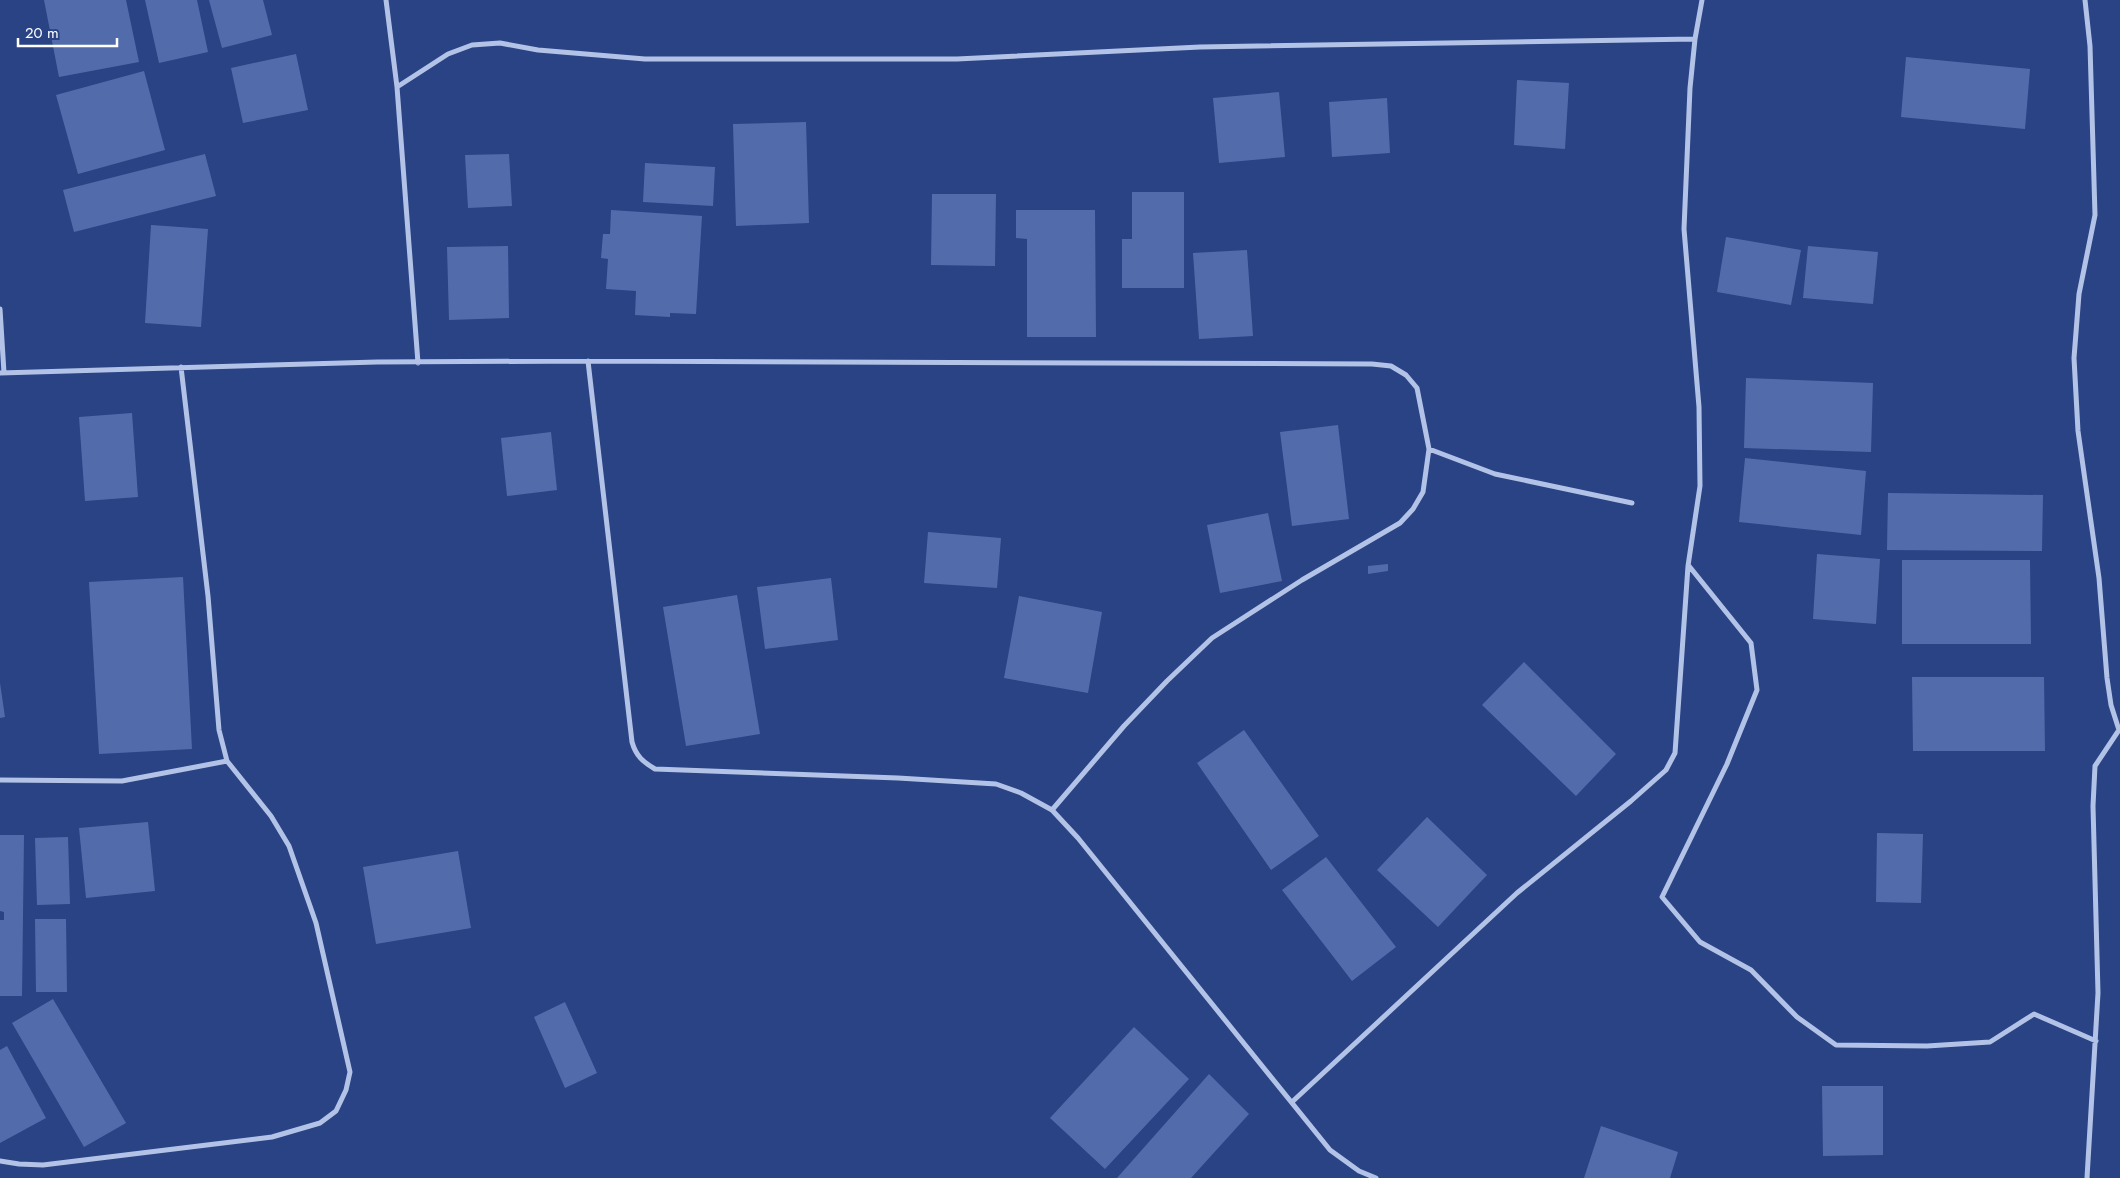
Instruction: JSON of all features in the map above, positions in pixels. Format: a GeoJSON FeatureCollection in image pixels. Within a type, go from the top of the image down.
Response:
{"type":"FeatureCollection","features":[{"type":"Feature","properties":{"kind":"street"},"geometry":{"type":"LineString","coordinates":[[386,0],[398,87],[418,363]]}},
{"type":"Feature","properties":{"kind":"street"},"geometry":{"type":"LineString","coordinates":[[1292,1102],[1517,893],[1631,801],[1666,770],[1675,753],[1688,566],[1700,486],[1699,407],[1684,229],[1690,88],[1695,39],[1702,0]]}},
{"type":"Feature","properties":{"kind":"street"},"geometry":{"type":"LineString","coordinates":[[2085,0],[2090,46],[2095,215],[2079,294],[2074,358],[2078,431],[2099,578],[2107,678],[2119,730],[2095,766],[2093,806],[2098,993],[2087,1178]]}},
{"type":"Feature","properties":{"kind":"street"},"geometry":{"type":"LineString","coordinates":[[398,87],[448,54],[472,45],[500,43],[538,50],[645,59],[957,59],[1200,47],[1695,39]]}},
{"type":"Feature","properties":{"kind":"street"},"geometry":{"type":"LineString","coordinates":[[0,309],[2,373],[376,362],[588,361],[1372,364],[1391,366],[1406,375],[1417,388],[1429,449],[1423,492],[1413,510],[1400,523],[1302,580],[1212,638],[1124,726],[1052,810]]}},
{"type":"Feature","properties":{"kind":"street"},"geometry":{"type":"LineString","coordinates":[[588,361],[632,742],[635,752],[643,762],[655,769],[898,778],[996,784],[1021,792],[1052,810],[1078,838],[1330,1150],[1359,1171],[1376,1178]]}},
{"type":"Feature","properties":{"kind":"street"},"geometry":{"type":"LineString","coordinates":[[0,1161],[43,1165],[272,1137],[320,1123],[336,1111],[346,1090],[350,1072],[316,923],[289,846],[271,816],[227,761],[219,730],[208,596],[181,368]]}},
{"type":"Feature","properties":{"kind":"street"},"geometry":{"type":"LineString","coordinates":[[1429,449],[1494,474],[1632,503]]}},
{"type":"Feature","properties":{"kind":"street"},"geometry":{"type":"LineString","coordinates":[[1688,566],[1751,643],[1757,690],[1727,764],[1662,897],[1668,905],[1700,942],[1750,970],[1797,1017],[1836,1045],[1927,1046],[1990,1042],[2034,1014],[2096,1041]]}},
{"type":"Feature","properties":{"kind":"street"},"geometry":{"type":"LineString","coordinates":[[0,780],[122,781],[227,761]]}},
{"type":"Feature","properties":{"kind":"building"},"geometry":{"type":"Polygon","coordinates":[[[44,0],[126,0],[139,62],[59,77],[44,0]]]}},
{"type":"Feature","properties":{"kind":"building"},"geometry":{"type":"Polygon","coordinates":[[[145,0],[197,0],[208,52],[159,63],[145,0]]]}},
{"type":"Feature","properties":{"kind":"building"},"geometry":{"type":"Polygon","coordinates":[[[209,0],[263,0],[272,35],[222,48],[209,0]]]}},
{"type":"Feature","properties":{"kind":"building"},"geometry":{"type":"Polygon","coordinates":[[[296,54],[308,110],[243,123],[231,68],[296,54]]]}},
{"type":"Feature","properties":{"kind":"building"},"geometry":{"type":"Polygon","coordinates":[[[1906,57],[2030,69],[2025,129],[1901,117],[1906,57]]]}},
{"type":"Feature","properties":{"kind":"building"},"geometry":{"type":"Polygon","coordinates":[[[144,71],[165,150],[78,174],[56,95],[144,71]]]}},
{"type":"Feature","properties":{"kind":"building"},"geometry":{"type":"Polygon","coordinates":[[[1517,80],[1569,83],[1565,149],[1514,145],[1517,80]]]}},
{"type":"Feature","properties":{"kind":"building"},"geometry":{"type":"Polygon","coordinates":[[[1279,92],[1285,157],[1219,163],[1213,98],[1279,92]]]}},
{"type":"Feature","properties":{"kind":"building"},"geometry":{"type":"Polygon","coordinates":[[[1387,98],[1390,153],[1332,157],[1329,102],[1387,98]]]}},
{"type":"Feature","properties":{"kind":"building"},"geometry":{"type":"Polygon","coordinates":[[[806,122],[809,223],[736,226],[733,124],[806,122]]]}},
{"type":"Feature","properties":{"kind":"building"},"geometry":{"type":"Polygon","coordinates":[[[205,154],[216,196],[74,232],[63,190],[205,154]]]}},
{"type":"Feature","properties":{"kind":"building"},"geometry":{"type":"Polygon","coordinates":[[[509,154],[512,206],[468,208],[465,155],[509,154]]]}},
{"type":"Feature","properties":{"kind":"building"},"geometry":{"type":"Polygon","coordinates":[[[645,163],[715,167],[713,206],[643,202],[645,163]]]}},
{"type":"Feature","properties":{"kind":"building"},"geometry":{"type":"Polygon","coordinates":[[[1132,192],[1184,192],[1184,288],[1122,288],[1122,239],[1132,239],[1132,192]]]}},
{"type":"Feature","properties":{"kind":"building"},"geometry":{"type":"Polygon","coordinates":[[[932,194],[996,194],[995,266],[931,265],[932,194]]]}},
{"type":"Feature","properties":{"kind":"building"},"geometry":{"type":"Polygon","coordinates":[[[611,210],[702,216],[696,314],[670,313],[670,317],[635,315],[636,291],[606,289],[608,259],[601,258],[603,234],[610,234],[611,210]]]}},
{"type":"Feature","properties":{"kind":"building"},"geometry":{"type":"Polygon","coordinates":[[[1016,210],[1095,210],[1096,337],[1027,337],[1027,239],[1016,238],[1016,210]]]}},
{"type":"Feature","properties":{"kind":"building"},"geometry":{"type":"Polygon","coordinates":[[[151,225],[208,229],[201,327],[145,323],[151,225]]]}},
{"type":"Feature","properties":{"kind":"building"},"geometry":{"type":"Polygon","coordinates":[[[1726,237],[1801,250],[1791,305],[1717,292],[1726,237]]]}},
{"type":"Feature","properties":{"kind":"building"},"geometry":{"type":"Polygon","coordinates":[[[508,246],[509,318],[449,320],[447,247],[508,246]]]}},
{"type":"Feature","properties":{"kind":"building"},"geometry":{"type":"Polygon","coordinates":[[[1808,246],[1878,252],[1873,304],[1803,298],[1808,246]]]}},
{"type":"Feature","properties":{"kind":"building"},"geometry":{"type":"Polygon","coordinates":[[[1247,250],[1253,336],[1199,339],[1193,253],[1247,250]]]}},
{"type":"Feature","properties":{"kind":"building"},"geometry":{"type":"Polygon","coordinates":[[[1746,378],[1873,383],[1871,452],[1744,448],[1746,378]]]}},
{"type":"Feature","properties":{"kind":"building"},"geometry":{"type":"Polygon","coordinates":[[[132,413],[138,497],[85,501],[79,417],[132,413]]]}},
{"type":"Feature","properties":{"kind":"building"},"geometry":{"type":"Polygon","coordinates":[[[1338,425],[1349,519],[1292,526],[1280,432],[1338,425]]]}},
{"type":"Feature","properties":{"kind":"building"},"geometry":{"type":"Polygon","coordinates":[[[551,432],[557,490],[507,496],[501,438],[551,432]]]}},
{"type":"Feature","properties":{"kind":"building"},"geometry":{"type":"Polygon","coordinates":[[[1745,458],[1866,471],[1861,535],[1739,522],[1745,458]]]}},
{"type":"Feature","properties":{"kind":"building"},"geometry":{"type":"Polygon","coordinates":[[[1888,493],[2043,495],[2042,551],[1887,550],[1888,493]]]}},
{"type":"Feature","properties":{"kind":"building"},"geometry":{"type":"Polygon","coordinates":[[[1268,513],[1282,581],[1220,593],[1207,525],[1268,513]]]}},
{"type":"Feature","properties":{"kind":"building"},"geometry":{"type":"Polygon","coordinates":[[[928,532],[1001,538],[997,588],[924,583],[928,532]]]}},
{"type":"Feature","properties":{"kind":"building"},"geometry":{"type":"Polygon","coordinates":[[[1817,554],[1880,559],[1876,624],[1813,619],[1817,554]]]}},
{"type":"Feature","properties":{"kind":"building"},"geometry":{"type":"Polygon","coordinates":[[[1902,560],[2030,560],[2031,644],[1902,644],[1902,560]]]}},
{"type":"Feature","properties":{"kind":"building"},"geometry":{"type":"Polygon","coordinates":[[[1388,564],[1388,571],[1368,574],[1368,566],[1388,564]]]}},
{"type":"Feature","properties":{"kind":"building"},"geometry":{"type":"Polygon","coordinates":[[[183,577],[192,749],[99,754],[89,582],[183,577]]]}},
{"type":"Feature","properties":{"kind":"building"},"geometry":{"type":"Polygon","coordinates":[[[831,578],[838,640],[765,649],[757,587],[831,578]]]}},
{"type":"Feature","properties":{"kind":"building"},"geometry":{"type":"Polygon","coordinates":[[[737,595],[760,734],[686,746],[663,607],[737,595]]]}},
{"type":"Feature","properties":{"kind":"building"},"geometry":{"type":"Polygon","coordinates":[[[1019,596],[1102,612],[1088,693],[1004,678],[1019,596]]]}},
{"type":"Feature","properties":{"kind":"building"},"geometry":{"type":"Polygon","coordinates":[[[1524,662],[1616,754],[1576,796],[1482,705],[1524,662]]]}},
{"type":"Feature","properties":{"kind":"building"},"geometry":{"type":"Polygon","coordinates":[[[1912,677],[2044,677],[2045,751],[1913,751],[1912,677]]]}},
{"type":"Feature","properties":{"kind":"building"},"geometry":{"type":"Polygon","coordinates":[[[0,683],[5,717],[0,718],[0,683]]]}},
{"type":"Feature","properties":{"kind":"building"},"geometry":{"type":"Polygon","coordinates":[[[1244,730],[1319,836],[1271,870],[1197,763],[1244,730]]]}},
{"type":"Feature","properties":{"kind":"building"},"geometry":{"type":"Polygon","coordinates":[[[1427,817],[1487,875],[1438,927],[1377,870],[1427,817]]]}},
{"type":"Feature","properties":{"kind":"building"},"geometry":{"type":"Polygon","coordinates":[[[148,822],[155,891],[86,898],[79,828],[148,822]]]}},
{"type":"Feature","properties":{"kind":"building"},"geometry":{"type":"Polygon","coordinates":[[[1877,833],[1923,834],[1921,903],[1876,902],[1877,833]]]}},
{"type":"Feature","properties":{"kind":"building"},"geometry":{"type":"Polygon","coordinates":[[[0,835],[24,835],[22,996],[0,996],[0,920],[4,920],[4,912],[0,911],[0,835]]]}},
{"type":"Feature","properties":{"kind":"building"},"geometry":{"type":"Polygon","coordinates":[[[68,837],[70,904],[37,905],[35,838],[68,837]]]}},
{"type":"Feature","properties":{"kind":"building"},"geometry":{"type":"Polygon","coordinates":[[[458,851],[471,928],[376,944],[363,867],[458,851]]]}},
{"type":"Feature","properties":{"kind":"building"},"geometry":{"type":"Polygon","coordinates":[[[1326,857],[1396,947],[1352,981],[1282,890],[1326,857]]]}},
{"type":"Feature","properties":{"kind":"building"},"geometry":{"type":"Polygon","coordinates":[[[35,919],[66,919],[67,992],[36,992],[35,919]]]}},
{"type":"Feature","properties":{"kind":"building"},"geometry":{"type":"Polygon","coordinates":[[[53,999],[126,1123],[84,1147],[12,1023],[53,999]]]}},
{"type":"Feature","properties":{"kind":"building"},"geometry":{"type":"Polygon","coordinates":[[[565,1002],[597,1073],[565,1088],[534,1017],[565,1002]]]}},
{"type":"Feature","properties":{"kind":"building"},"geometry":{"type":"Polygon","coordinates":[[[1134,1027],[1189,1079],[1105,1169],[1050,1118],[1134,1027]]]}},
{"type":"Feature","properties":{"kind":"building"},"geometry":{"type":"Polygon","coordinates":[[[7,1046],[46,1118],[0,1143],[0,1050],[7,1046]]]}},
{"type":"Feature","properties":{"kind":"building"},"geometry":{"type":"Polygon","coordinates":[[[1209,1074],[1249,1114],[1191,1178],[1117,1178],[1209,1074]]]}},
{"type":"Feature","properties":{"kind":"building"},"geometry":{"type":"Polygon","coordinates":[[[1822,1086],[1883,1086],[1883,1155],[1823,1156],[1822,1086]]]}},
{"type":"Feature","properties":{"kind":"building"},"geometry":{"type":"Polygon","coordinates":[[[1601,1126],[1678,1152],[1670,1178],[1584,1178],[1601,1126]]]}}]}
